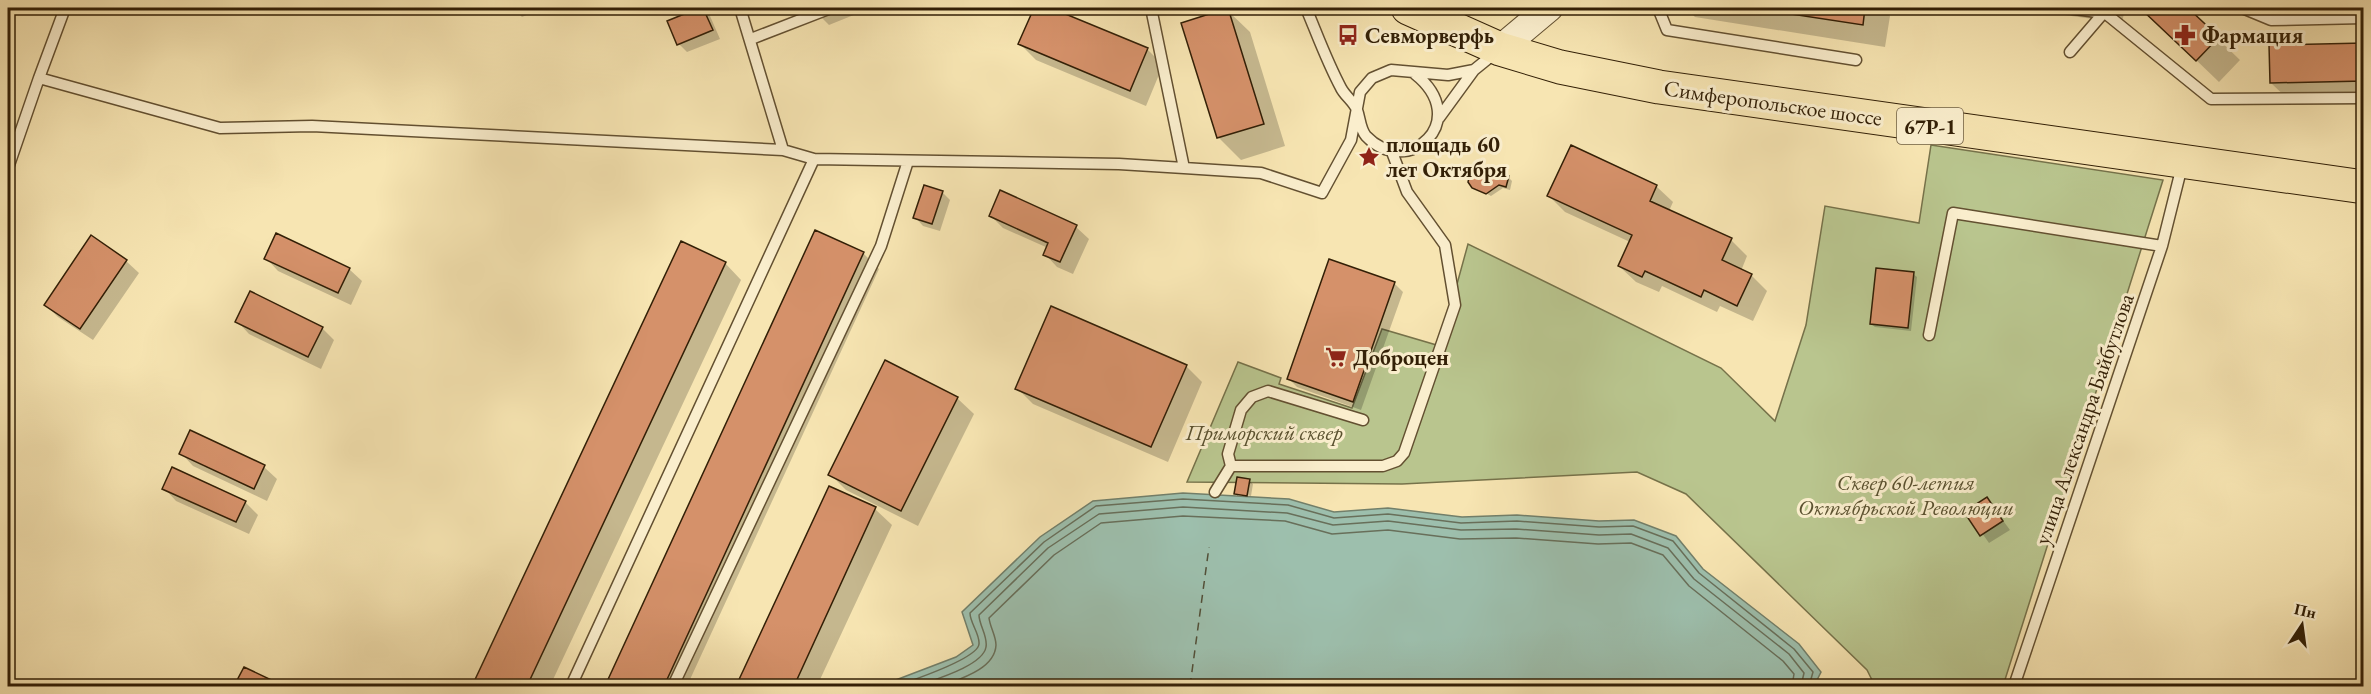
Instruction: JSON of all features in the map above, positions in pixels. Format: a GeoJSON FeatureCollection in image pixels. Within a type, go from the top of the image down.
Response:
{"type":"FeatureCollection","features":[{"type":"Feature","properties":{"kind":"main road","name":"Симферопольское шоссе"},"geometry":{"type":"LineString","coordinates":[[1408,8],[1500,49],[1560,67],[1659,87],[2364,187]]}},
{"type":"Feature","properties":{"kind":"street"},"geometry":{"type":"LineString","coordinates":[[1500,49],[1549,8]]}},
{"type":"Feature","properties":{"kind":"lane"},"geometry":{"type":"LineString","coordinates":[[8,168],[65,8]]}},
{"type":"Feature","properties":{"kind":"lane"},"geometry":{"type":"LineString","coordinates":[[740,8],[783,150]]}},
{"type":"Feature","properties":{"kind":"lane"},"geometry":{"type":"LineString","coordinates":[[750,39],[831,8]]}},
{"type":"Feature","properties":{"kind":"lane"},"geometry":{"type":"LineString","coordinates":[[1151,8],[1184,168]]}},
{"type":"Feature","properties":{"kind":"lane"},"geometry":{"type":"LineString","coordinates":[[1306,8],[1342,90],[1357,108],[1363,134],[1377,146],[1392,152],[1412,150],[1428,138],[1439,118],[1474,70],[1500,49]]}},
{"type":"Feature","properties":{"kind":"lane"},"geometry":{"type":"LineString","coordinates":[[1658,8],[1667,30],[1856,60]]}},
{"type":"Feature","properties":{"kind":"lane"},"geometry":{"type":"LineString","coordinates":[[2067,8],[2106,10],[2211,99],[2364,98]]}},
{"type":"Feature","properties":{"kind":"lane"},"geometry":{"type":"LineString","coordinates":[[2242,8],[2271,20],[2364,18]]}},
{"type":"Feature","properties":{"kind":"lane"},"geometry":{"type":"LineString","coordinates":[[2070,52],[2106,10]]}},
{"type":"Feature","properties":{"kind":"lane"},"geometry":{"type":"LineString","coordinates":[[39,78],[220,128],[312,126],[783,150],[814,159],[1119,164],[1261,173],[1322,193],[1351,140],[1360,92],[1372,78],[1391,70],[1415,74],[1448,75],[1474,70]]}},
{"type":"Feature","properties":{"kind":"lane"},"geometry":{"type":"LineString","coordinates":[[1415,74],[1431,86],[1438,101],[1439,118]]}},
{"type":"Feature","properties":{"kind":"lane"},"geometry":{"type":"LineString","coordinates":[[1231,466],[1383,466],[1397,461],[1404,453],[1455,305],[1445,245],[1407,192],[1392,152]]}},
{"type":"Feature","properties":{"kind":"lane"},"geometry":{"type":"LineString","coordinates":[[571,687],[814,159]]}},
{"type":"Feature","properties":{"kind":"lane"},"geometry":{"type":"LineString","coordinates":[[674,687],[881,246],[908,161]]}},
{"type":"Feature","properties":{"kind":"lane","name":"улица Александра Байбутлова"},"geometry":{"type":"LineString","coordinates":[[2014,687],[2162,246],[2183,163]]}},
{"type":"Feature","properties":{"kind":"lane"},"geometry":{"type":"LineString","coordinates":[[1929,335],[1953,213],[2162,246]]}},
{"type":"Feature","properties":{"kind":"lane"},"geometry":{"type":"LineString","coordinates":[[1215,492],[1231,466],[1228,454],[1240,410],[1252,397],[1268,391],[1363,420]]}},
{"type":"Feature","properties":{"kind":"green space","name":"Сквер 60-летия Октябрьской Революции"},"geometry":{"type":"Polygon","coordinates":[[[1931,145],[2163,180],[2003,686],[1875,686],[1867,670],[1686,494],[1637,472],[1402,484],[1187,482],[1238,362],[1281,378],[1279,384],[1352,408],[1382,329],[1440,346],[1468,244],[1721,368],[1775,421],[1806,325],[1825,206],[1919,223],[1931,145]]]}},
{"type":"Feature","properties":{"kind":"water"},"geometry":{"type":"Polygon","coordinates":[[[1183,493],[1289,499],[1334,512],[1388,508],[1462,517],[1517,515],[1599,521],[1634,520],[1676,536],[1703,569],[1799,644],[1821,672],[1814,686],[880,686],[956,657],[973,645],[962,612],[1040,537],[1093,501],[1183,493]]]}},
{"type":"Feature","properties":{"kind":"building"},"geometry":{"type":"Polygon","coordinates":[[[703,8],[713,30],[677,45],[667,21],[703,8]]]}},
{"type":"Feature","properties":{"kind":"building"},"geometry":{"type":"Polygon","coordinates":[[[1034,8],[1051,8],[1148,48],[1130,91],[1018,44],[1034,8]]]}},
{"type":"Feature","properties":{"kind":"building"},"geometry":{"type":"Polygon","coordinates":[[[1228,8],[1264,124],[1217,138],[1181,23],[1228,8]]]}},
{"type":"Feature","properties":{"kind":"building"},"geometry":{"type":"Polygon","coordinates":[[[1752,8],[1865,8],[1863,25],[1752,8]]]}},
{"type":"Feature","properties":{"kind":"building"},"geometry":{"type":"Polygon","coordinates":[[[2140,8],[2188,8],[2219,37],[2196,61],[2140,8]]]}},
{"type":"Feature","properties":{"kind":"building"},"geometry":{"type":"Polygon","coordinates":[[[2364,43],[2364,81],[2270,83],[2269,45],[2364,43]]]}},
{"type":"Feature","properties":{"kind":"building"},"geometry":{"type":"Polygon","coordinates":[[[1571,145],[1657,185],[1650,201],[1732,238],[1722,260],[1752,274],[1737,306],[1704,290],[1701,297],[1645,271],[1642,277],[1618,266],[1632,235],[1547,196],[1571,145]]]}},
{"type":"Feature","properties":{"kind":"building"},"geometry":{"type":"Polygon","coordinates":[[[1472,165],[1509,176],[1506,187],[1499,185],[1486,194],[1472,188],[1468,182],[1472,165]]]}},
{"type":"Feature","properties":{"kind":"building"},"geometry":{"type":"Polygon","coordinates":[[[924,185],[943,191],[932,224],[913,218],[924,185]]]}},
{"type":"Feature","properties":{"kind":"building"},"geometry":{"type":"Polygon","coordinates":[[[1000,190],[1077,225],[1060,262],[1043,255],[1048,243],[989,216],[1000,190]]]}},
{"type":"Feature","properties":{"kind":"building"},"geometry":{"type":"Polygon","coordinates":[[[815,230],[864,252],[664,686],[605,686],[815,230]]]}},
{"type":"Feature","properties":{"kind":"building"},"geometry":{"type":"Polygon","coordinates":[[[276,233],[350,268],[338,293],[264,259],[276,233]]]}},
{"type":"Feature","properties":{"kind":"building"},"geometry":{"type":"Polygon","coordinates":[[[91,235],[127,260],[80,329],[44,305],[91,235]]]}},
{"type":"Feature","properties":{"kind":"building"},"geometry":{"type":"Polygon","coordinates":[[[681,241],[726,262],[527,686],[472,686],[681,241]]]}},
{"type":"Feature","properties":{"kind":"building"},"geometry":{"type":"Polygon","coordinates":[[[1329,259],[1395,282],[1353,402],[1287,379],[1329,259]]]}},
{"type":"Feature","properties":{"kind":"building"},"geometry":{"type":"Polygon","coordinates":[[[1876,268],[1914,272],[1908,328],[1870,324],[1876,268]]]}},
{"type":"Feature","properties":{"kind":"building"},"geometry":{"type":"Polygon","coordinates":[[[250,291],[323,327],[308,357],[235,322],[250,291]]]}},
{"type":"Feature","properties":{"kind":"building"},"geometry":{"type":"Polygon","coordinates":[[[1051,306],[1187,365],[1151,447],[1015,389],[1051,306]]]}},
{"type":"Feature","properties":{"kind":"building"},"geometry":{"type":"Polygon","coordinates":[[[885,360],[958,397],[901,511],[828,475],[885,360]]]}},
{"type":"Feature","properties":{"kind":"building"},"geometry":{"type":"Polygon","coordinates":[[[190,430],[265,465],[254,489],[179,454],[190,430]]]}},
{"type":"Feature","properties":{"kind":"building"},"geometry":{"type":"Polygon","coordinates":[[[172,467],[246,501],[236,522],[162,489],[172,467]]]}},
{"type":"Feature","properties":{"kind":"building"},"geometry":{"type":"Polygon","coordinates":[[[1237,477],[1250,479],[1247,496],[1234,494],[1237,477]]]}},
{"type":"Feature","properties":{"kind":"building"},"geometry":{"type":"Polygon","coordinates":[[[829,486],[876,507],[794,686],[736,686],[829,486]]]}},
{"type":"Feature","properties":{"kind":"building"},"geometry":{"type":"Polygon","coordinates":[[[1987,497],[2003,521],[1980,536],[1964,512],[1987,497]]]}},
{"type":"Feature","properties":{"kind":"building"},"geometry":{"type":"Polygon","coordinates":[[[244,667],[284,686],[234,686],[244,667]]]}},
{"type":"Feature","properties":{"kind":"ferry route"},"geometry":{"type":"LineString","coordinates":[[1190,686],[1209,547]]}},
{"type":"Feature","properties":{"kind":"place","name":"Севморверфь"},"geometry":{"type":"Point","coordinates":[1348,35]}},
{"type":"Feature","properties":{"kind":"place","name":"Фармация"},"geometry":{"type":"Point","coordinates":[2185,35]}},
{"type":"Feature","properties":{"kind":"place","name":"площадь 60 лет Октября"},"geometry":{"type":"Point","coordinates":[1369,157]}},
{"type":"Feature","properties":{"kind":"place","name":"Доброцен"},"geometry":{"type":"Point","coordinates":[1336,357]}},
{"type":"Feature","properties":{"kind":"park label","name":"Приморский сквер"},"geometry":{"type":"Point","coordinates":[1264,432]}}]}
